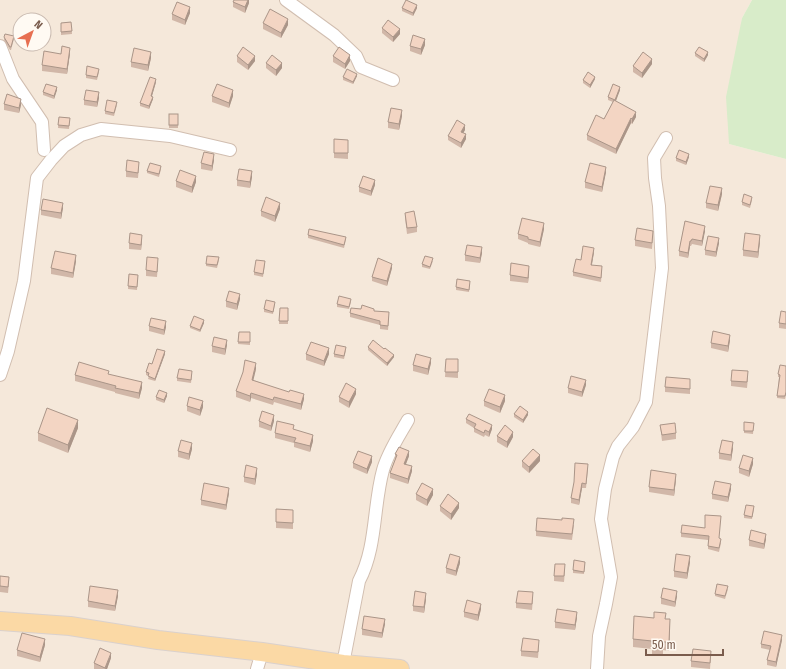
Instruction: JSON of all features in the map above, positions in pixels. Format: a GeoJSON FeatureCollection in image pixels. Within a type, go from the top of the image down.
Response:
{"type":"FeatureCollection","features":[{"type":"Feature","properties":{"kind":"main road"},"geometry":{"type":"LineString","coordinates":[[0,621],[70,626],[158,640],[259,661],[343,664],[362,667],[400,669]]}},
{"type":"Feature","properties":{"kind":"street"},"geometry":{"type":"LineString","coordinates":[[286,0],[334,35],[356,56],[361,67],[393,80]]}},
{"type":"Feature","properties":{"kind":"street"},"geometry":{"type":"LineString","coordinates":[[0,46],[13,79],[42,122],[44,150]]}},
{"type":"Feature","properties":{"kind":"street"},"geometry":{"type":"LineString","coordinates":[[0,375],[8,351],[24,281],[37,178],[64,146],[81,135],[101,130],[170,136],[230,150]]}},
{"type":"Feature","properties":{"kind":"street"},"geometry":{"type":"LineString","coordinates":[[597,669],[599,636],[611,577],[601,519],[605,489],[618,446],[633,427],[646,402],[662,268],[659,206],[654,158],[666,138]]}},
{"type":"Feature","properties":{"kind":"street"},"geometry":{"type":"LineString","coordinates":[[343,664],[359,581],[370,552],[383,469],[408,420]]}},
{"type":"Feature","properties":{"kind":"shaded area"},"geometry":{"type":"Polygon","coordinates":[[[0,0],[752,0],[742,18],[729,144],[786,159],[786,669],[0,669],[0,0]]]}},
{"type":"Feature","properties":{"kind":"green space"},"geometry":{"type":"Polygon","coordinates":[[[752,0],[786,0],[786,159],[729,144],[726,97],[742,18],[752,0]]]}},
{"type":"Feature","properties":{"kind":"building"},"geometry":{"type":"Polygon","coordinates":[[[234,0],[248,0],[245,7],[233,2],[234,0]]]}},
{"type":"Feature","properties":{"kind":"building"},"geometry":{"type":"Polygon","coordinates":[[[406,0],[417,5],[413,13],[402,8],[406,0]]]}},
{"type":"Feature","properties":{"kind":"building"},"geometry":{"type":"Polygon","coordinates":[[[177,2],[190,7],[185,20],[172,14],[177,2]]]}},
{"type":"Feature","properties":{"kind":"building"},"geometry":{"type":"Polygon","coordinates":[[[270,9],[288,19],[281,33],[263,23],[270,9]]]}},
{"type":"Feature","properties":{"kind":"building"},"geometry":{"type":"Polygon","coordinates":[[[388,20],[400,29],[393,37],[382,28],[388,20]]]}},
{"type":"Feature","properties":{"kind":"building"},"geometry":{"type":"Polygon","coordinates":[[[71,22],[72,31],[61,32],[61,23],[71,22]]]}},
{"type":"Feature","properties":{"kind":"building"},"geometry":{"type":"Polygon","coordinates":[[[5,34],[12,36],[11,47],[10,47],[4,37],[5,34]]]}},
{"type":"Feature","properties":{"kind":"building"},"geometry":{"type":"Polygon","coordinates":[[[413,35],[425,39],[421,49],[410,46],[413,35]]]}},
{"type":"Feature","properties":{"kind":"building"},"geometry":{"type":"Polygon","coordinates":[[[62,46],[70,48],[67,69],[42,65],[44,52],[61,54],[62,46]]]}},
{"type":"Feature","properties":{"kind":"building"},"geometry":{"type":"Polygon","coordinates":[[[243,47],[255,56],[248,65],[237,56],[243,47]]]}},
{"type":"Feature","properties":{"kind":"building"},"geometry":{"type":"Polygon","coordinates":[[[339,47],[350,55],[345,64],[333,56],[339,47]]]}},
{"type":"Feature","properties":{"kind":"building"},"geometry":{"type":"Polygon","coordinates":[[[699,47],[708,52],[704,59],[695,53],[699,47]]]}},
{"type":"Feature","properties":{"kind":"building"},"geometry":{"type":"Polygon","coordinates":[[[134,48],[151,52],[148,65],[131,62],[134,48]]]}},
{"type":"Feature","properties":{"kind":"building"},"geometry":{"type":"Polygon","coordinates":[[[643,52],[652,59],[642,73],[633,66],[643,52]]]}},
{"type":"Feature","properties":{"kind":"building"},"geometry":{"type":"Polygon","coordinates":[[[272,55],[282,63],[276,70],[266,63],[272,55]]]}},
{"type":"Feature","properties":{"kind":"building"},"geometry":{"type":"Polygon","coordinates":[[[87,66],[99,69],[97,77],[86,75],[87,66]]]}},
{"type":"Feature","properties":{"kind":"building"},"geometry":{"type":"Polygon","coordinates":[[[347,69],[357,74],[353,82],[343,77],[347,69]]]}},
{"type":"Feature","properties":{"kind":"building"},"geometry":{"type":"Polygon","coordinates":[[[588,72],[595,77],[590,85],[583,80],[588,72]]]}},
{"type":"Feature","properties":{"kind":"building"},"geometry":{"type":"Polygon","coordinates":[[[150,77],[156,79],[151,96],[153,97],[149,106],[140,103],[150,77]]]}},
{"type":"Feature","properties":{"kind":"building"},"geometry":{"type":"Polygon","coordinates":[[[46,84],[57,87],[54,96],[43,92],[46,84]]]}},
{"type":"Feature","properties":{"kind":"building"},"geometry":{"type":"Polygon","coordinates":[[[217,84],[233,90],[229,103],[212,96],[217,84]]]}},
{"type":"Feature","properties":{"kind":"building"},"geometry":{"type":"Polygon","coordinates":[[[613,84],[620,87],[615,100],[608,97],[613,84]]]}},
{"type":"Feature","properties":{"kind":"building"},"geometry":{"type":"Polygon","coordinates":[[[86,90],[99,92],[97,102],[84,100],[86,90]]]}},
{"type":"Feature","properties":{"kind":"building"},"geometry":{"type":"Polygon","coordinates":[[[7,94],[21,99],[19,108],[4,104],[7,94]]]}},
{"type":"Feature","properties":{"kind":"building"},"geometry":{"type":"Polygon","coordinates":[[[107,100],[117,102],[114,113],[105,111],[107,100]]]}},
{"type":"Feature","properties":{"kind":"building"},"geometry":{"type":"Polygon","coordinates":[[[614,100],[636,112],[632,119],[631,118],[616,149],[587,135],[596,115],[604,119],[614,100]]]}},
{"type":"Feature","properties":{"kind":"building"},"geometry":{"type":"Polygon","coordinates":[[[391,108],[402,110],[399,124],[388,122],[391,108]]]}},
{"type":"Feature","properties":{"kind":"building"},"geometry":{"type":"Polygon","coordinates":[[[169,114],[178,114],[178,125],[169,125],[169,114]]]}},
{"type":"Feature","properties":{"kind":"building"},"geometry":{"type":"Polygon","coordinates":[[[59,117],[70,118],[69,126],[58,125],[59,117]]]}},
{"type":"Feature","properties":{"kind":"building"},"geometry":{"type":"Polygon","coordinates":[[[457,120],[465,125],[461,132],[466,134],[461,143],[448,136],[457,120]]]}},
{"type":"Feature","properties":{"kind":"building"},"geometry":{"type":"Polygon","coordinates":[[[334,139],[348,140],[348,153],[334,153],[334,139]]]}},
{"type":"Feature","properties":{"kind":"building"},"geometry":{"type":"Polygon","coordinates":[[[679,150],[689,154],[686,162],[676,158],[679,150]]]}},
{"type":"Feature","properties":{"kind":"building"},"geometry":{"type":"Polygon","coordinates":[[[204,152],[214,154],[212,166],[201,163],[204,152]]]}},
{"type":"Feature","properties":{"kind":"building"},"geometry":{"type":"Polygon","coordinates":[[[127,160],[139,162],[138,173],[126,171],[127,160]]]}},
{"type":"Feature","properties":{"kind":"building"},"geometry":{"type":"Polygon","coordinates":[[[150,163],[161,166],[159,174],[147,171],[150,163]]]}},
{"type":"Feature","properties":{"kind":"building"},"geometry":{"type":"Polygon","coordinates":[[[590,163],[606,167],[602,187],[585,182],[590,163]]]}},
{"type":"Feature","properties":{"kind":"building"},"geometry":{"type":"Polygon","coordinates":[[[239,169],[252,171],[250,182],[237,180],[239,169]]]}},
{"type":"Feature","properties":{"kind":"building"},"geometry":{"type":"Polygon","coordinates":[[[180,170],[196,176],[192,187],[176,181],[180,170]]]}},
{"type":"Feature","properties":{"kind":"building"},"geometry":{"type":"Polygon","coordinates":[[[363,176],[375,180],[371,191],[359,187],[363,176]]]}},
{"type":"Feature","properties":{"kind":"building"},"geometry":{"type":"Polygon","coordinates":[[[710,186],[722,188],[718,205],[706,203],[710,186]]]}},
{"type":"Feature","properties":{"kind":"building"},"geometry":{"type":"Polygon","coordinates":[[[744,194],[752,197],[750,205],[742,202],[744,194]]]}},
{"type":"Feature","properties":{"kind":"building"},"geometry":{"type":"Polygon","coordinates":[[[266,197],[280,203],[275,216],[261,211],[266,197]]]}},
{"type":"Feature","properties":{"kind":"building"},"geometry":{"type":"Polygon","coordinates":[[[43,199],[63,203],[61,213],[41,210],[43,199]]]}},
{"type":"Feature","properties":{"kind":"building"},"geometry":{"type":"Polygon","coordinates":[[[414,211],[417,227],[407,228],[405,213],[414,211]]]}},
{"type":"Feature","properties":{"kind":"building"},"geometry":{"type":"Polygon","coordinates":[[[522,218],[544,223],[540,242],[528,239],[528,237],[518,234],[522,218]]]}},
{"type":"Feature","properties":{"kind":"building"},"geometry":{"type":"Polygon","coordinates":[[[685,221],[705,226],[702,241],[692,239],[690,241],[688,253],[679,251],[685,221]]]}},
{"type":"Feature","properties":{"kind":"building"},"geometry":{"type":"Polygon","coordinates":[[[637,228],[653,231],[652,243],[635,240],[637,228]]]}},
{"type":"Feature","properties":{"kind":"building"},"geometry":{"type":"Polygon","coordinates":[[[309,229],[346,237],[344,245],[308,235],[309,229]]]}},
{"type":"Feature","properties":{"kind":"building"},"geometry":{"type":"Polygon","coordinates":[[[130,233],[142,235],[141,245],[129,243],[130,233]]]}},
{"type":"Feature","properties":{"kind":"building"},"geometry":{"type":"Polygon","coordinates":[[[745,233],[760,235],[758,252],[743,250],[745,233]]]}},
{"type":"Feature","properties":{"kind":"building"},"geometry":{"type":"Polygon","coordinates":[[[708,236],[719,238],[716,252],[705,250],[708,236]]]}},
{"type":"Feature","properties":{"kind":"building"},"geometry":{"type":"Polygon","coordinates":[[[467,245],[482,247],[480,258],[465,255],[467,245]]]}},
{"type":"Feature","properties":{"kind":"building"},"geometry":{"type":"Polygon","coordinates":[[[583,246],[594,248],[591,265],[602,266],[601,278],[573,272],[576,259],[581,260],[583,246]]]}},
{"type":"Feature","properties":{"kind":"building"},"geometry":{"type":"Polygon","coordinates":[[[55,251],[76,255],[73,273],[51,268],[55,251]]]}},
{"type":"Feature","properties":{"kind":"building"},"geometry":{"type":"Polygon","coordinates":[[[207,256],[219,257],[217,265],[206,264],[207,256]]]}},
{"type":"Feature","properties":{"kind":"building"},"geometry":{"type":"Polygon","coordinates":[[[425,256],[433,258],[430,267],[422,264],[425,256]]]}},
{"type":"Feature","properties":{"kind":"building"},"geometry":{"type":"Polygon","coordinates":[[[147,257],[158,258],[157,272],[146,270],[147,257]]]}},
{"type":"Feature","properties":{"kind":"building"},"geometry":{"type":"Polygon","coordinates":[[[378,258],[392,264],[387,281],[372,277],[378,258]]]}},
{"type":"Feature","properties":{"kind":"building"},"geometry":{"type":"Polygon","coordinates":[[[256,260],[265,261],[263,274],[254,272],[256,260]]]}},
{"type":"Feature","properties":{"kind":"building"},"geometry":{"type":"Polygon","coordinates":[[[511,263],[529,266],[528,278],[510,275],[511,263]]]}},
{"type":"Feature","properties":{"kind":"building"},"geometry":{"type":"Polygon","coordinates":[[[129,274],[138,275],[137,287],[128,286],[129,274]]]}},
{"type":"Feature","properties":{"kind":"building"},"geometry":{"type":"Polygon","coordinates":[[[457,279],[470,281],[469,290],[456,287],[457,279]]]}},
{"type":"Feature","properties":{"kind":"building"},"geometry":{"type":"Polygon","coordinates":[[[229,291],[240,294],[237,304],[226,301],[229,291]]]}},
{"type":"Feature","properties":{"kind":"building"},"geometry":{"type":"Polygon","coordinates":[[[339,296],[351,299],[349,307],[337,304],[339,296]]]}},
{"type":"Feature","properties":{"kind":"building"},"geometry":{"type":"Polygon","coordinates":[[[266,300],[275,302],[273,312],[264,309],[266,300]]]}},
{"type":"Feature","properties":{"kind":"building"},"geometry":{"type":"Polygon","coordinates":[[[362,305],[374,309],[374,311],[389,312],[388,326],[380,325],[380,321],[350,313],[351,308],[361,309],[362,305]]]}},
{"type":"Feature","properties":{"kind":"building"},"geometry":{"type":"Polygon","coordinates":[[[280,308],[288,308],[288,321],[279,321],[280,308]]]}},
{"type":"Feature","properties":{"kind":"building"},"geometry":{"type":"Polygon","coordinates":[[[781,311],[786,312],[786,324],[779,323],[781,311]]]}},
{"type":"Feature","properties":{"kind":"building"},"geometry":{"type":"Polygon","coordinates":[[[194,316],[204,320],[200,330],[190,326],[194,316]]]}},
{"type":"Feature","properties":{"kind":"building"},"geometry":{"type":"Polygon","coordinates":[[[151,318],[166,321],[164,330],[149,326],[151,318]]]}},
{"type":"Feature","properties":{"kind":"building"},"geometry":{"type":"Polygon","coordinates":[[[713,331],[730,335],[728,346],[711,343],[713,331]]]}},
{"type":"Feature","properties":{"kind":"building"},"geometry":{"type":"Polygon","coordinates":[[[239,332],[250,332],[250,342],[238,342],[239,332]]]}},
{"type":"Feature","properties":{"kind":"building"},"geometry":{"type":"Polygon","coordinates":[[[214,337],[227,340],[225,349],[212,346],[214,337]]]}},
{"type":"Feature","properties":{"kind":"building"},"geometry":{"type":"Polygon","coordinates":[[[373,340],[394,355],[387,363],[368,347],[373,340]]]}},
{"type":"Feature","properties":{"kind":"building"},"geometry":{"type":"Polygon","coordinates":[[[311,342],[329,348],[324,361],[306,354],[311,342]]]}},
{"type":"Feature","properties":{"kind":"building"},"geometry":{"type":"Polygon","coordinates":[[[336,345],[346,347],[344,356],[334,354],[336,345]]]}},
{"type":"Feature","properties":{"kind":"building"},"geometry":{"type":"Polygon","coordinates":[[[157,349],[165,351],[155,379],[148,376],[149,373],[146,372],[149,363],[152,364],[157,349]]]}},
{"type":"Feature","properties":{"kind":"building"},"geometry":{"type":"Polygon","coordinates":[[[416,354],[431,358],[428,369],[413,365],[416,354]]]}},
{"type":"Feature","properties":{"kind":"building"},"geometry":{"type":"Polygon","coordinates":[[[446,359],[458,359],[458,372],[445,372],[446,359]]]}},
{"type":"Feature","properties":{"kind":"building"},"geometry":{"type":"Polygon","coordinates":[[[245,360],[256,363],[252,380],[289,392],[290,390],[304,394],[301,404],[274,397],[273,400],[251,393],[250,396],[236,391],[243,372],[245,360]]]}},
{"type":"Feature","properties":{"kind":"building"},"geometry":{"type":"Polygon","coordinates":[[[79,362],[109,371],[108,374],[142,382],[139,393],[115,388],[116,386],[75,375],[79,362]]]}},
{"type":"Feature","properties":{"kind":"building"},"geometry":{"type":"Polygon","coordinates":[[[780,365],[786,366],[785,396],[777,396],[780,365]]]}},
{"type":"Feature","properties":{"kind":"building"},"geometry":{"type":"Polygon","coordinates":[[[179,369],[192,371],[191,380],[177,378],[179,369]]]}},
{"type":"Feature","properties":{"kind":"building"},"geometry":{"type":"Polygon","coordinates":[[[732,370],[748,371],[747,382],[731,381],[732,370]]]}},
{"type":"Feature","properties":{"kind":"building"},"geometry":{"type":"Polygon","coordinates":[[[571,376],[586,380],[582,392],[568,388],[571,376]]]}},
{"type":"Feature","properties":{"kind":"building"},"geometry":{"type":"Polygon","coordinates":[[[666,377],[690,379],[690,389],[665,387],[666,377]]]}},
{"type":"Feature","properties":{"kind":"building"},"geometry":{"type":"Polygon","coordinates":[[[346,383],[356,389],[349,402],[339,397],[346,383]]]}},
{"type":"Feature","properties":{"kind":"building"},"geometry":{"type":"Polygon","coordinates":[[[489,389],[505,395],[500,407],[484,401],[489,389]]]}},
{"type":"Feature","properties":{"kind":"building"},"geometry":{"type":"Polygon","coordinates":[[[159,390],[167,393],[164,400],[156,397],[159,390]]]}},
{"type":"Feature","properties":{"kind":"building"},"geometry":{"type":"Polygon","coordinates":[[[189,397],[203,401],[200,410],[187,406],[189,397]]]}},
{"type":"Feature","properties":{"kind":"building"},"geometry":{"type":"Polygon","coordinates":[[[520,406],[528,412],[523,420],[514,414],[520,406]]]}},
{"type":"Feature","properties":{"kind":"building"},"geometry":{"type":"Polygon","coordinates":[[[47,408],[78,420],[68,445],[38,433],[47,408]]]}},
{"type":"Feature","properties":{"kind":"building"},"geometry":{"type":"Polygon","coordinates":[[[262,411],[274,415],[271,426],[259,421],[262,411]]]}},
{"type":"Feature","properties":{"kind":"building"},"geometry":{"type":"Polygon","coordinates":[[[469,414],[492,425],[489,432],[485,430],[484,433],[474,428],[476,424],[466,419],[469,414]]]}},
{"type":"Feature","properties":{"kind":"building"},"geometry":{"type":"Polygon","coordinates":[[[277,421],[294,425],[293,429],[313,435],[310,446],[294,442],[296,438],[275,433],[277,421]]]}},
{"type":"Feature","properties":{"kind":"building"},"geometry":{"type":"Polygon","coordinates":[[[744,422],[754,423],[753,431],[744,431],[744,422]]]}},
{"type":"Feature","properties":{"kind":"building"},"geometry":{"type":"Polygon","coordinates":[[[675,423],[676,433],[662,435],[660,425],[675,423]]]}},
{"type":"Feature","properties":{"kind":"building"},"geometry":{"type":"Polygon","coordinates":[[[505,425],[513,432],[507,442],[497,436],[505,425]]]}},
{"type":"Feature","properties":{"kind":"building"},"geometry":{"type":"Polygon","coordinates":[[[181,440],[192,443],[189,454],[178,451],[181,440]]]}},
{"type":"Feature","properties":{"kind":"building"},"geometry":{"type":"Polygon","coordinates":[[[722,440],[733,442],[731,455],[719,453],[722,440]]]}},
{"type":"Feature","properties":{"kind":"building"},"geometry":{"type":"Polygon","coordinates":[[[399,447],[409,451],[404,464],[412,466],[408,479],[390,473],[397,455],[395,454],[399,447]]]}},
{"type":"Feature","properties":{"kind":"building"},"geometry":{"type":"Polygon","coordinates":[[[533,449],[540,455],[529,467],[522,461],[533,449]]]}},
{"type":"Feature","properties":{"kind":"building"},"geometry":{"type":"Polygon","coordinates":[[[358,451],[372,456],[367,469],[353,463],[358,451]]]}},
{"type":"Feature","properties":{"kind":"building"},"geometry":{"type":"Polygon","coordinates":[[[743,455],[753,458],[749,471],[739,468],[743,455]]]}},
{"type":"Feature","properties":{"kind":"building"},"geometry":{"type":"Polygon","coordinates":[[[575,463],[588,464],[586,484],[582,483],[579,500],[571,498],[575,463]]]}},
{"type":"Feature","properties":{"kind":"building"},"geometry":{"type":"Polygon","coordinates":[[[246,465],[257,468],[255,479],[244,477],[246,465]]]}},
{"type":"Feature","properties":{"kind":"building"},"geometry":{"type":"Polygon","coordinates":[[[651,470],[676,474],[674,490],[649,487],[651,470]]]}},
{"type":"Feature","properties":{"kind":"building"},"geometry":{"type":"Polygon","coordinates":[[[715,481],[731,484],[728,497],[712,494],[715,481]]]}},
{"type":"Feature","properties":{"kind":"building"},"geometry":{"type":"Polygon","coordinates":[[[204,483],[229,488],[226,505],[201,500],[204,483]]]}},
{"type":"Feature","properties":{"kind":"building"},"geometry":{"type":"Polygon","coordinates":[[[422,483],[433,489],[427,500],[416,494],[422,483]]]}},
{"type":"Feature","properties":{"kind":"building"},"geometry":{"type":"Polygon","coordinates":[[[448,494],[459,503],[451,514],[440,506],[448,494]]]}},
{"type":"Feature","properties":{"kind":"building"},"geometry":{"type":"Polygon","coordinates":[[[746,505],[754,506],[752,517],[744,515],[746,505]]]}},
{"type":"Feature","properties":{"kind":"building"},"geometry":{"type":"Polygon","coordinates":[[[276,509],[293,510],[293,523],[276,522],[276,509]]]}},
{"type":"Feature","properties":{"kind":"building"},"geometry":{"type":"Polygon","coordinates":[[[705,515],[721,516],[719,538],[721,539],[719,548],[708,546],[709,536],[681,533],[682,525],[705,528],[705,515]]]}},
{"type":"Feature","properties":{"kind":"building"},"geometry":{"type":"Polygon","coordinates":[[[537,518],[562,520],[562,518],[574,519],[572,534],[536,531],[537,518]]]}},
{"type":"Feature","properties":{"kind":"building"},"geometry":{"type":"Polygon","coordinates":[[[751,530],[766,534],[764,544],[749,540],[751,530]]]}},
{"type":"Feature","properties":{"kind":"building"},"geometry":{"type":"Polygon","coordinates":[[[450,554],[460,557],[456,571],[446,568],[450,554]]]}},
{"type":"Feature","properties":{"kind":"building"},"geometry":{"type":"Polygon","coordinates":[[[676,554],[690,556],[687,573],[674,571],[676,554]]]}},
{"type":"Feature","properties":{"kind":"building"},"geometry":{"type":"Polygon","coordinates":[[[574,560],[585,562],[584,572],[573,570],[574,560]]]}},
{"type":"Feature","properties":{"kind":"building"},"geometry":{"type":"Polygon","coordinates":[[[555,564],[565,564],[564,576],[554,576],[555,564]]]}},
{"type":"Feature","properties":{"kind":"building"},"geometry":{"type":"Polygon","coordinates":[[[0,576],[9,577],[8,587],[0,586],[0,576]]]}},
{"type":"Feature","properties":{"kind":"building"},"geometry":{"type":"Polygon","coordinates":[[[717,584],[728,586],[725,596],[715,594],[717,584]]]}},
{"type":"Feature","properties":{"kind":"building"},"geometry":{"type":"Polygon","coordinates":[[[90,586],[118,590],[115,606],[88,601],[90,586]]]}},
{"type":"Feature","properties":{"kind":"building"},"geometry":{"type":"Polygon","coordinates":[[[663,588],[677,591],[675,602],[661,598],[663,588]]]}},
{"type":"Feature","properties":{"kind":"building"},"geometry":{"type":"Polygon","coordinates":[[[415,591],[426,593],[424,607],[413,606],[415,591]]]}},
{"type":"Feature","properties":{"kind":"building"},"geometry":{"type":"Polygon","coordinates":[[[518,591],[533,592],[532,604],[516,603],[518,591]]]}},
{"type":"Feature","properties":{"kind":"building"},"geometry":{"type":"Polygon","coordinates":[[[467,600],[481,604],[478,615],[464,612],[467,600]]]}},
{"type":"Feature","properties":{"kind":"building"},"geometry":{"type":"Polygon","coordinates":[[[557,609],[577,612],[575,625],[555,622],[557,609]]]}},
{"type":"Feature","properties":{"kind":"building"},"geometry":{"type":"Polygon","coordinates":[[[654,612],[666,613],[665,619],[670,619],[669,642],[663,642],[663,647],[652,646],[652,641],[633,639],[634,616],[654,618],[654,612]]]}},
{"type":"Feature","properties":{"kind":"building"},"geometry":{"type":"Polygon","coordinates":[[[364,616],[385,619],[382,633],[362,629],[364,616]]]}},
{"type":"Feature","properties":{"kind":"building"},"geometry":{"type":"Polygon","coordinates":[[[764,631],[782,635],[776,662],[767,660],[771,646],[761,644],[764,631]]]}},
{"type":"Feature","properties":{"kind":"building"},"geometry":{"type":"Polygon","coordinates":[[[22,633],[45,639],[40,657],[17,650],[22,633]]]}},
{"type":"Feature","properties":{"kind":"building"},"geometry":{"type":"Polygon","coordinates":[[[523,638],[539,640],[538,652],[521,651],[523,638]]]}},
{"type":"Feature","properties":{"kind":"building"},"geometry":{"type":"Polygon","coordinates":[[[100,648],[111,653],[105,668],[94,663],[100,648]]]}},
{"type":"Feature","properties":{"kind":"building"},"geometry":{"type":"Polygon","coordinates":[[[693,649],[711,651],[710,663],[691,661],[693,649]]]}}]}
